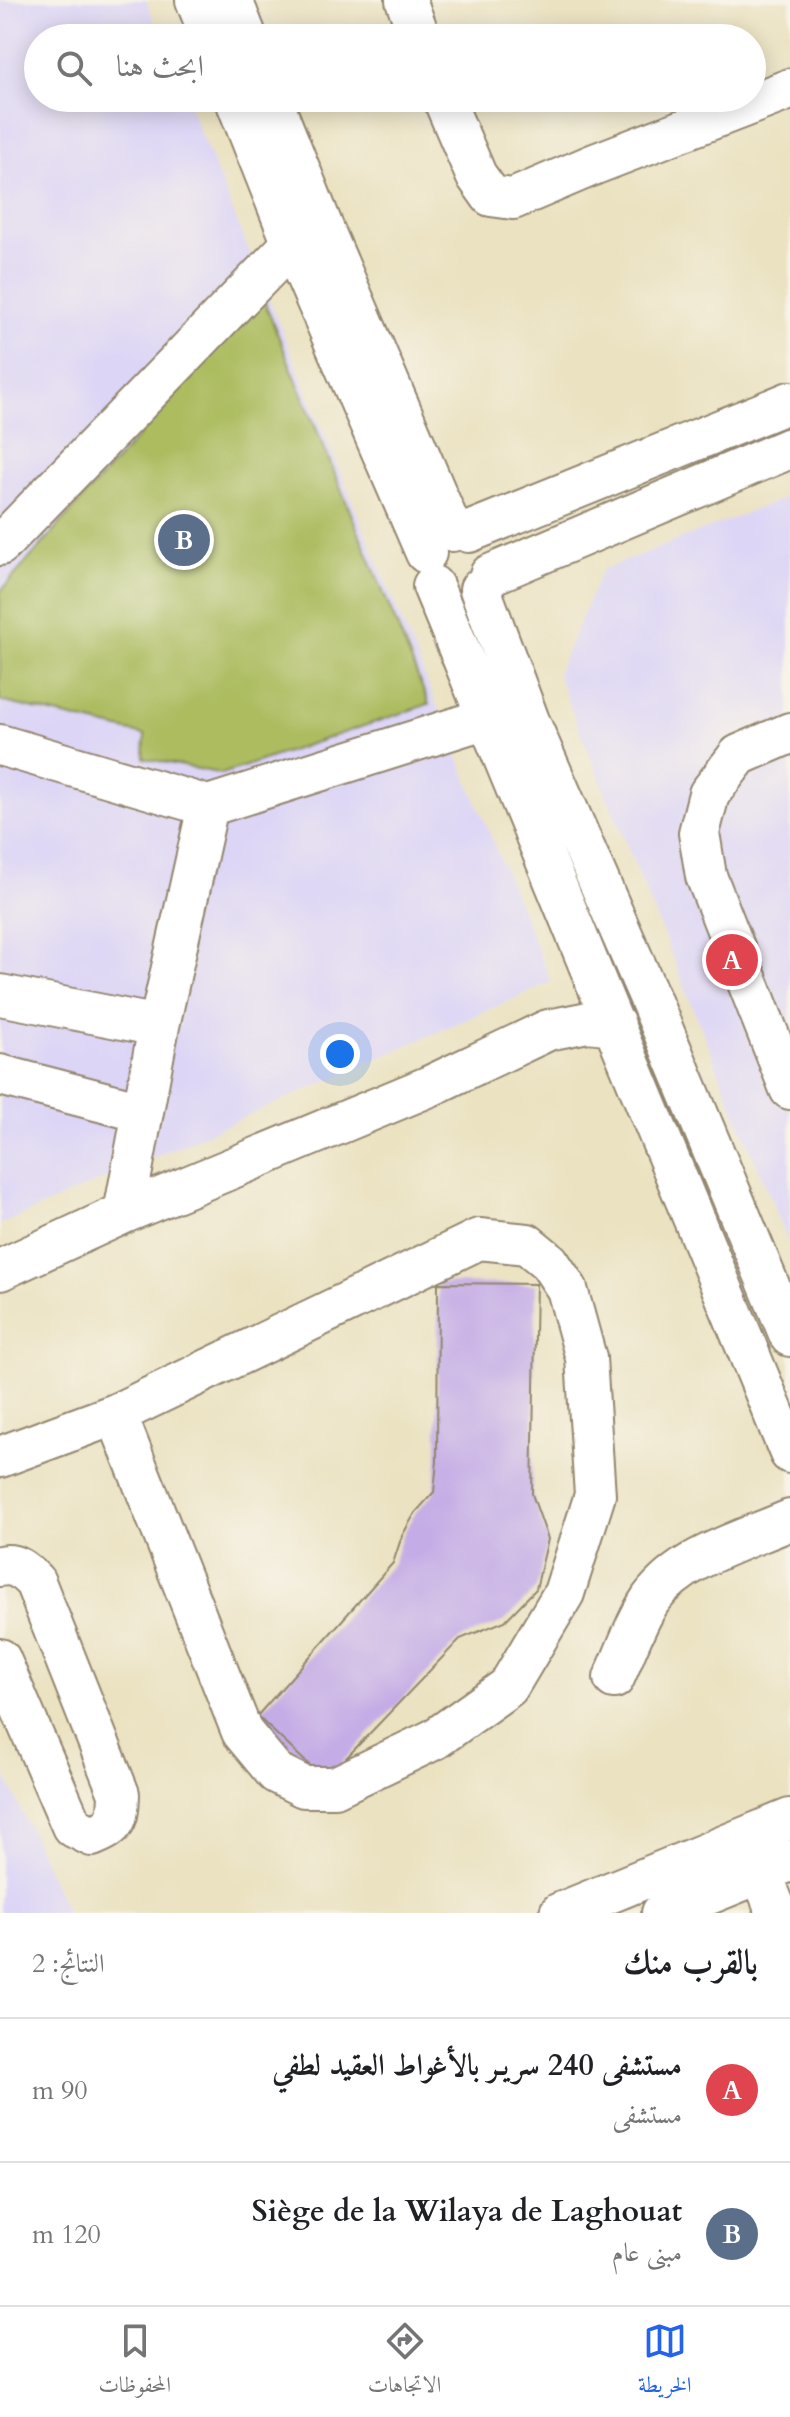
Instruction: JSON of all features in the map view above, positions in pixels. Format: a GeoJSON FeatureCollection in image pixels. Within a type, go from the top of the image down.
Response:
{"type":"FeatureCollection","features":[{"type":"Feature","properties":{"kind":"street"},"geometry":{"type":"LineString","coordinates":[[196,0],[205,24]]}},
{"type":"Feature","properties":{"kind":"street"},"geometry":{"type":"LineString","coordinates":[[232,0],[241,24]]}},
{"type":"Feature","properties":{"kind":"street"},"geometry":{"type":"LineString","coordinates":[[406,0],[415,24]]}},
{"type":"Feature","properties":{"kind":"street"},"geometry":{"type":"LineString","coordinates":[[766,98],[790,89]]}},
{"type":"Feature","properties":{"kind":"street"},"geometry":{"type":"LineString","coordinates":[[242,112],[309,238],[445,551],[487,718],[790,1453]]}},
{"type":"Feature","properties":{"kind":"street"},"geometry":{"type":"LineString","coordinates":[[275,112],[309,238]]}},
{"type":"Feature","properties":{"kind":"street"},"geometry":{"type":"LineString","coordinates":[[449,112],[476,175],[491,196],[513,199],[730,112]]}},
{"type":"Feature","properties":{"kind":"street"},"geometry":{"type":"LineString","coordinates":[[0,545],[309,238]]}},
{"type":"Feature","properties":{"kind":"street"},"geometry":{"type":"LineString","coordinates":[[445,551],[790,402]]}},
{"type":"Feature","properties":{"kind":"street"},"geometry":{"type":"LineString","coordinates":[[445,551],[444,594],[456,598],[469,596],[485,582],[790,448]]}},
{"type":"Feature","properties":{"kind":"street"},"geometry":{"type":"LineString","coordinates":[[445,551],[478,537],[490,554],[485,582],[529,721],[648,994],[790,1336]]}},
{"type":"Feature","properties":{"kind":"street"},"geometry":{"type":"LineString","coordinates":[[0,745],[208,806],[487,718]]}},
{"type":"Feature","properties":{"kind":"street"},"geometry":{"type":"LineString","coordinates":[[790,733],[739,755],[709,794],[699,833],[706,876],[790,1089]]}},
{"type":"Feature","properties":{"kind":"street"},"geometry":{"type":"LineString","coordinates":[[124,1213],[159,1026],[208,806]]}},
{"type":"Feature","properties":{"kind":"street"},"geometry":{"type":"LineString","coordinates":[[0,1270],[124,1213],[430,1086],[548,1030],[599,986]]}},
{"type":"Feature","properties":{"kind":"street"},"geometry":{"type":"LineString","coordinates":[[0,995],[159,1026]]}},
{"type":"Feature","properties":{"kind":"street"},"geometry":{"type":"LineString","coordinates":[[548,1030],[588,1022],[615,1025]]}},
{"type":"Feature","properties":{"kind":"street"},"geometry":{"type":"LineString","coordinates":[[0,1075],[142,1112]]}},
{"type":"Feature","properties":{"kind":"street"},"geometry":{"type":"LineString","coordinates":[[0,1457],[116,1414],[479,1239],[527,1244],[549,1262],[567,1289],[586,1358],[595,1495],[564,1593],[508,1687],[435,1739],[335,1787],[304,1787],[276,1773],[242,1732],[116,1414]]}},
{"type":"Feature","properties":{"kind":"street"},"geometry":{"type":"LineString","coordinates":[[614,1678],[639,1621],[663,1585],[698,1560],[790,1520]]}},
{"type":"Feature","properties":{"kind":"street"},"geometry":{"type":"LineString","coordinates":[[0,1566],[7,1564],[23,1569],[35,1582],[119,1794],[118,1814],[110,1829],[92,1836],[72,1826],[0,1659]]}},
{"type":"Feature","properties":{"kind":"street"},"geometry":{"type":"LineString","coordinates":[[560,1913],[790,1819]]}},
{"type":"Feature","properties":{"kind":"street"},"geometry":{"type":"LineString","coordinates":[[747,1837],[776,1867],[777,1913]]}},
{"type":"Feature","properties":{"kind":"street"},"geometry":{"type":"LineString","coordinates":[[662,1913],[776,1867]]}},
{"type":"Feature","properties":{"kind":"shaded area"},"geometry":{"type":"Polygon","coordinates":[[[0,0],[146,0],[155,24],[24,24],[24,112],[192,112],[551,982],[0,1225],[0,0]]]}},
{"type":"Feature","properties":{"kind":"shaded area"},"geometry":{"type":"Polygon","coordinates":[[[790,496],[790,1246],[557,674],[602,570],[790,496]]]}},
{"type":"Feature","properties":{"kind":"shaded area"},"geometry":{"type":"Polygon","coordinates":[[[0,1763],[67,1913],[0,1913],[0,1763]]]}},
{"type":"Feature","properties":{"kind":"green space"},"geometry":{"type":"Polygon","coordinates":[[[262,296],[429,704],[222,774],[144,758],[145,735],[0,701],[0,592],[262,296]]]}},
{"type":"Feature","properties":{"kind":"building"},"geometry":{"type":"Polygon","coordinates":[[[438,1283],[536,1284],[532,1494],[548,1539],[536,1589],[505,1621],[460,1639],[325,1780],[257,1716],[393,1563],[402,1536],[415,1513],[434,1492],[437,1461],[438,1283]]]}},
{"type":"Feature","properties":{"kind":"place","name":"Siège de la Wilaya de Laghouat"},"geometry":{"type":"Point","coordinates":[184,540]}},
{"type":"Feature","properties":{"kind":"place","name":"مستشفى 240 سريـر بالأغواط العقيد لطفي"},"geometry":{"type":"Point","coordinates":[732,960]}}]}
